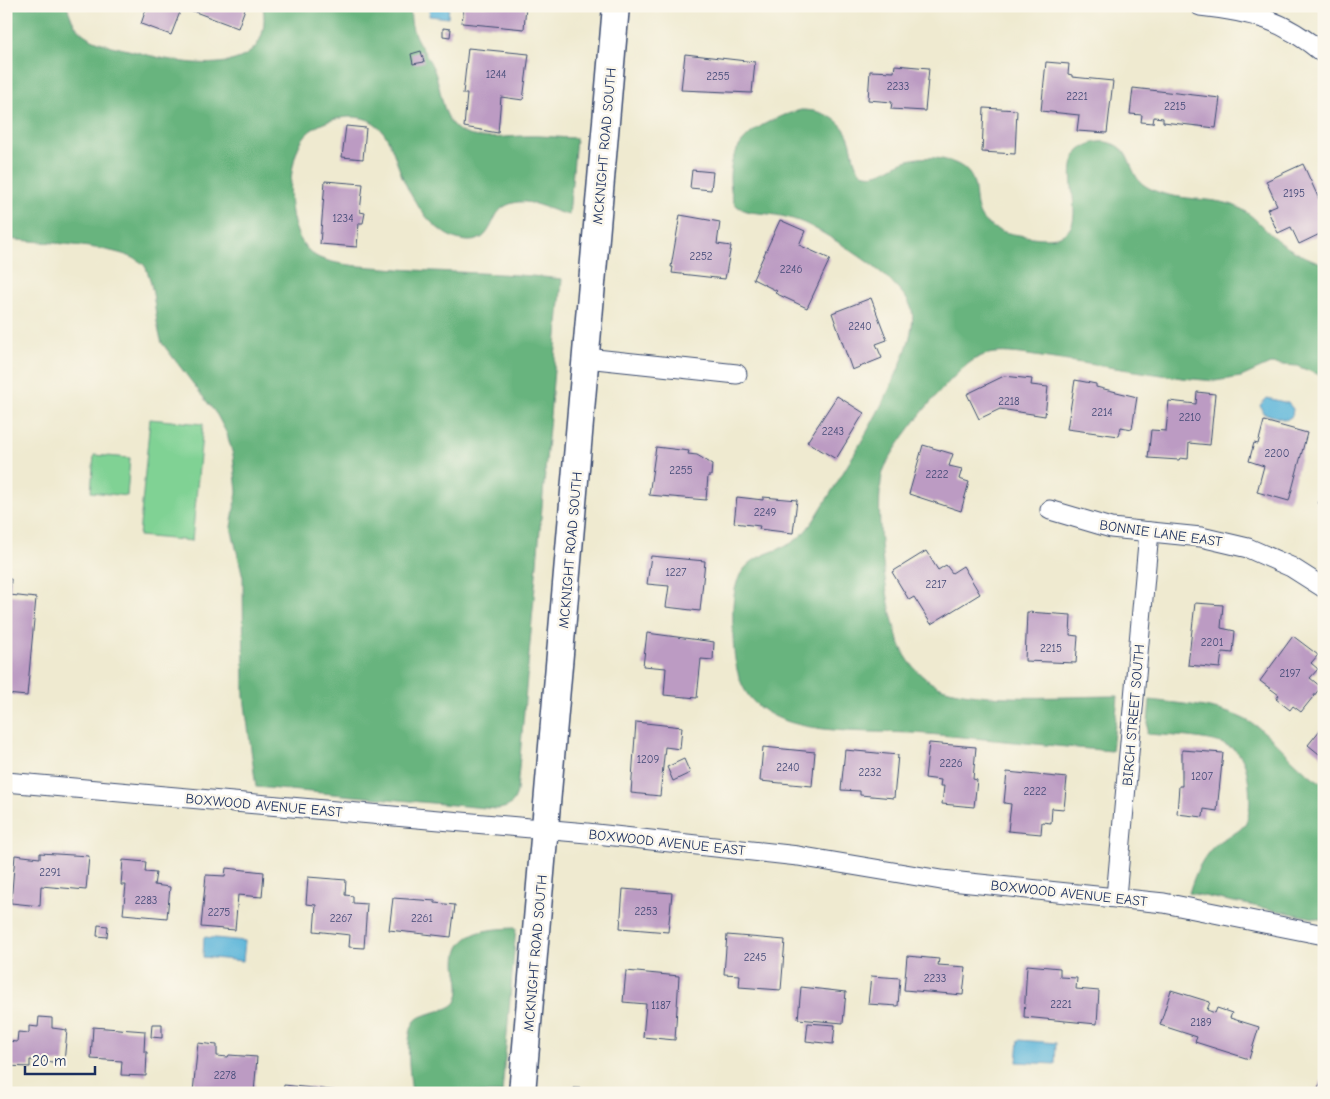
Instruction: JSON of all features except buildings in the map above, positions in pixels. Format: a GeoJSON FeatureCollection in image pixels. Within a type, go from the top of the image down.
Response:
{"type":"FeatureCollection","features":[{"type":"Feature","properties":{"kind":"street","name":"MCKNIGHT ROAD SOUTH"},"geometry":{"type":"LineString","coordinates":[[522,1093],[616,6]]}},
{"type":"Feature","properties":{"kind":"street"},"geometry":{"type":"LineString","coordinates":[[1200,6],[1240,10],[1266,18],[1295,33],[1324,54]]}},
{"type":"Feature","properties":{"kind":"street"},"geometry":{"type":"LineString","coordinates":[[586,358],[737,374]]}},
{"type":"Feature","properties":{"kind":"street","name":"BONNIE LANE EAST"},"geometry":{"type":"LineString","coordinates":[[1050,510],[1102,526],[1201,538],[1248,548],[1291,566],[1324,588]]}},
{"type":"Feature","properties":{"kind":"street","name":"BIRCH STREET SOUTH"},"geometry":{"type":"LineString","coordinates":[[1116,897],[1149,532]]}},
{"type":"Feature","properties":{"kind":"street","name":"BOXWOOD AVENUE EAST"},"geometry":{"type":"LineString","coordinates":[[6,782],[546,829],[798,856],[978,884],[1116,897],[1215,912],[1324,934]]}},
{"type":"Feature","properties":{"kind":"green space"},"geometry":{"type":"Polygon","coordinates":[[[6,6],[67,6],[77,28],[98,42],[177,61],[221,63],[240,58],[255,48],[263,31],[263,6],[411,6],[414,33],[434,70],[448,118],[459,130],[476,137],[487,138],[532,136],[576,138],[569,215],[537,204],[518,202],[510,204],[500,211],[485,235],[470,241],[464,241],[447,235],[426,217],[406,185],[388,139],[374,123],[363,118],[348,117],[336,119],[310,131],[302,140],[292,169],[291,205],[294,223],[300,239],[309,251],[322,259],[337,263],[407,270],[562,279],[517,791],[515,799],[509,806],[497,809],[256,787],[244,697],[243,577],[231,527],[237,492],[233,455],[227,434],[217,415],[162,343],[149,277],[146,268],[138,260],[123,254],[82,246],[6,239],[6,6]]]}},
{"type":"Feature","properties":{"kind":"green space"},"geometry":{"type":"Polygon","coordinates":[[[801,110],[824,114],[831,117],[842,127],[850,141],[856,166],[862,173],[877,174],[907,160],[922,158],[938,158],[959,165],[969,173],[974,183],[979,213],[986,223],[998,230],[1045,238],[1060,236],[1069,230],[1073,220],[1074,208],[1071,180],[1075,156],[1089,144],[1106,142],[1121,149],[1135,174],[1144,185],[1165,194],[1222,202],[1240,208],[1288,248],[1324,264],[1324,377],[1297,366],[1270,364],[1241,377],[1215,381],[1182,378],[1022,354],[991,353],[979,357],[968,364],[940,391],[888,460],[883,472],[880,488],[880,536],[883,563],[891,614],[897,636],[903,651],[913,666],[922,676],[937,686],[976,695],[1000,697],[1118,696],[1112,751],[928,734],[821,729],[781,719],[765,711],[756,704],[743,687],[736,667],[733,635],[734,597],[740,575],[757,558],[796,540],[814,520],[877,414],[893,382],[912,326],[911,307],[905,296],[882,273],[852,251],[803,223],[781,216],[743,210],[734,203],[730,184],[731,168],[735,153],[743,141],[768,122],[801,110]]]}},
{"type":"Feature","properties":{"kind":"green space"},"geometry":{"type":"Polygon","coordinates":[[[150,419],[203,424],[192,541],[139,536],[150,419]]]}},
{"type":"Feature","properties":{"kind":"green space"},"geometry":{"type":"Polygon","coordinates":[[[94,455],[130,458],[127,496],[91,492],[94,455]]]}},
{"type":"Feature","properties":{"kind":"green space"},"geometry":{"type":"Polygon","coordinates":[[[1150,700],[1195,705],[1238,716],[1263,731],[1307,773],[1324,784],[1324,920],[1189,893],[1204,858],[1220,841],[1237,832],[1245,824],[1250,805],[1247,772],[1239,754],[1218,742],[1147,734],[1150,700]]]}},
{"type":"Feature","properties":{"kind":"green space"},"geometry":{"type":"Polygon","coordinates":[[[516,928],[502,1093],[412,1093],[409,1045],[412,1027],[418,1018],[448,1008],[456,1002],[459,983],[456,958],[464,940],[482,932],[516,928]]]}},
{"type":"Feature","properties":{"kind":"water"},"geometry":{"type":"Polygon","coordinates":[[[430,6],[449,6],[448,18],[429,16],[430,6]]]}},
{"type":"Feature","properties":{"kind":"water"},"geometry":{"type":"Polygon","coordinates":[[[1267,398],[1288,403],[1293,409],[1292,416],[1286,420],[1263,413],[1260,405],[1267,398]]]}},
{"type":"Feature","properties":{"kind":"water"},"geometry":{"type":"Polygon","coordinates":[[[204,937],[245,941],[243,961],[203,957],[204,937]]]}},
{"type":"Feature","properties":{"kind":"water"},"geometry":{"type":"Polygon","coordinates":[[[1019,1040],[1056,1043],[1055,1064],[1017,1062],[1019,1040]]]}}]}
